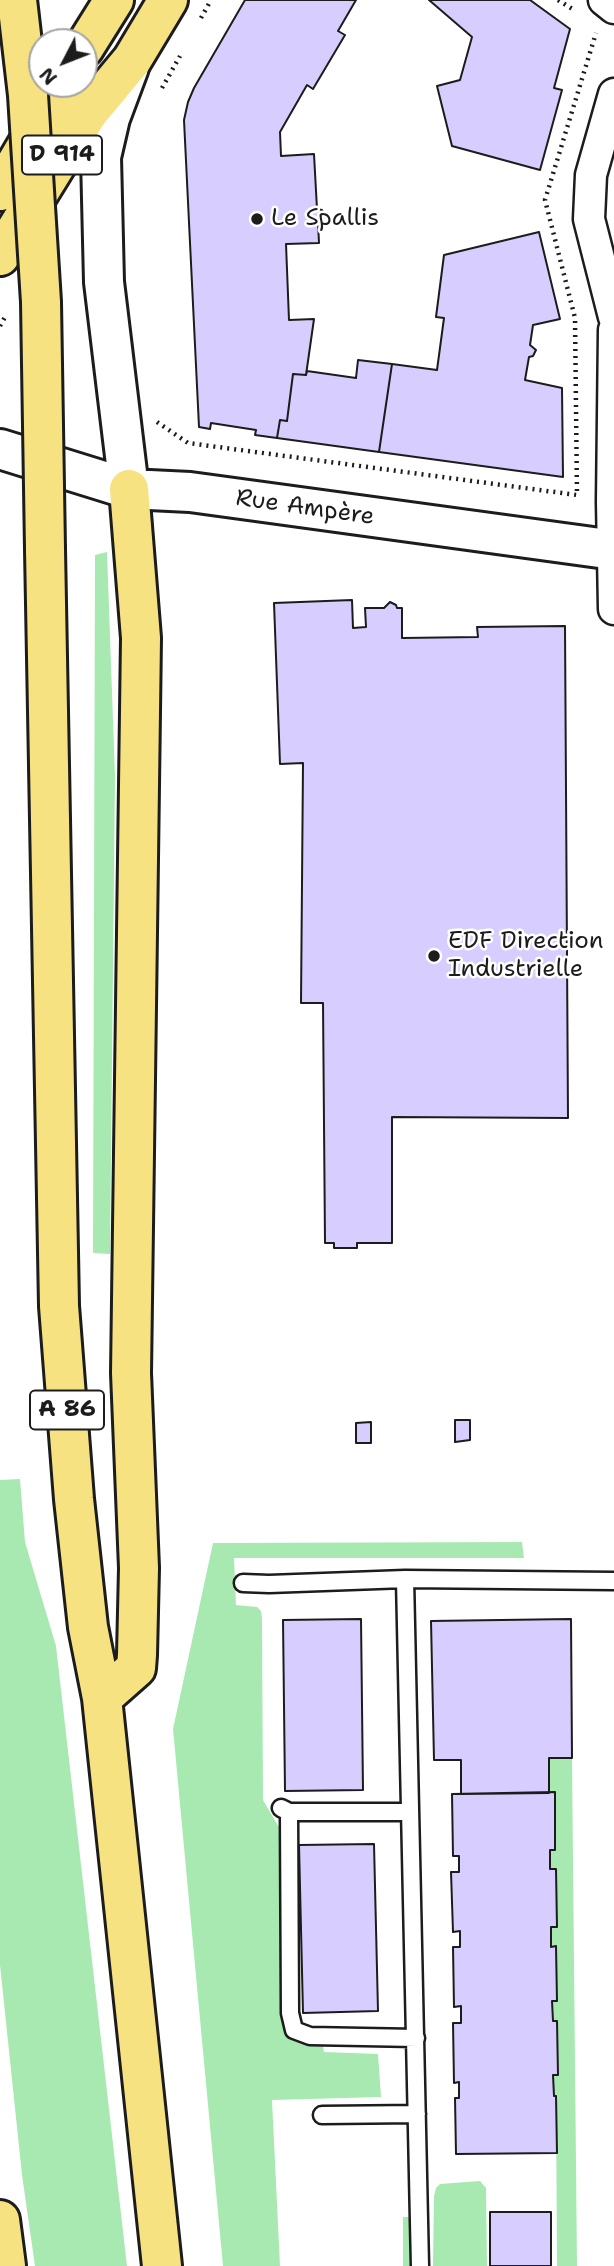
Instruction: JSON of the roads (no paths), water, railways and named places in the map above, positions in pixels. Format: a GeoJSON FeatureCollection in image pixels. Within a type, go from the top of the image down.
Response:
{"type":"FeatureCollection","features":[{"type":"Feature","properties":{"kind":"main road","name":"A 86"},"geometry":{"type":"LineString","coordinates":[[17,0],[27,95],[41,302],[59,1306],[74,1499],[86,1602],[102,1698],[162,2266]]}},
{"type":"Feature","properties":{"kind":"main road"},"geometry":{"type":"LineString","coordinates":[[96,28],[114,0]]}},
{"type":"Feature","properties":{"kind":"main road","name":"D 914"},"geometry":{"type":"LineString","coordinates":[[0,256],[88,113],[132,60],[168,0]]}},
{"type":"Feature","properties":{"kind":"main road"},"geometry":{"type":"LineString","coordinates":[[102,1698],[136,1668],[139,1568],[131,1373],[141,638],[129,489],[104,282],[101,157],[110,118],[132,60]]}},
{"type":"Feature","properties":{"kind":"main road"},"geometry":{"type":"LineString","coordinates":[[0,191],[55,98]]}},
{"type":"Feature","properties":{"kind":"main road","name":"Rue Ampère"},"geometry":{"type":"LineString","coordinates":[[0,449],[129,489],[190,492],[614,550]]}},
{"type":"Feature","properties":{"kind":"main road"},"geometry":{"type":"LineString","coordinates":[[0,2220],[6,2266]]}},
{"type":"Feature","properties":{"kind":"street"},"geometry":{"type":"LineString","coordinates":[[614,94],[590,175],[589,219],[614,317]]}},
{"type":"Feature","properties":{"kind":"street"},"geometry":{"type":"LineString","coordinates":[[614,330],[614,609]]}},
{"type":"Feature","properties":{"kind":"lane"},"geometry":{"type":"LineString","coordinates":[[405,1579],[420,2266]]}},
{"type":"Feature","properties":{"kind":"lane"},"geometry":{"type":"LineString","coordinates":[[243,1583],[405,1579],[614,1581]]}},
{"type":"Feature","properties":{"kind":"lane"},"geometry":{"type":"LineString","coordinates":[[410,1812],[284,1809],[290,2013],[293,2030],[310,2036],[416,2038]]}},
{"type":"Feature","properties":{"kind":"lane"},"geometry":{"type":"LineString","coordinates":[[322,2115],[417,2114]]}},
{"type":"Feature","properties":{"kind":"place","name":"Le Spallis"},"geometry":{"type":"Point","coordinates":[257,219]}},
{"type":"Feature","properties":{"kind":"place","name":"EDF Direction Industrielle"},"geometry":{"type":"Point","coordinates":[434,956]}}]}
